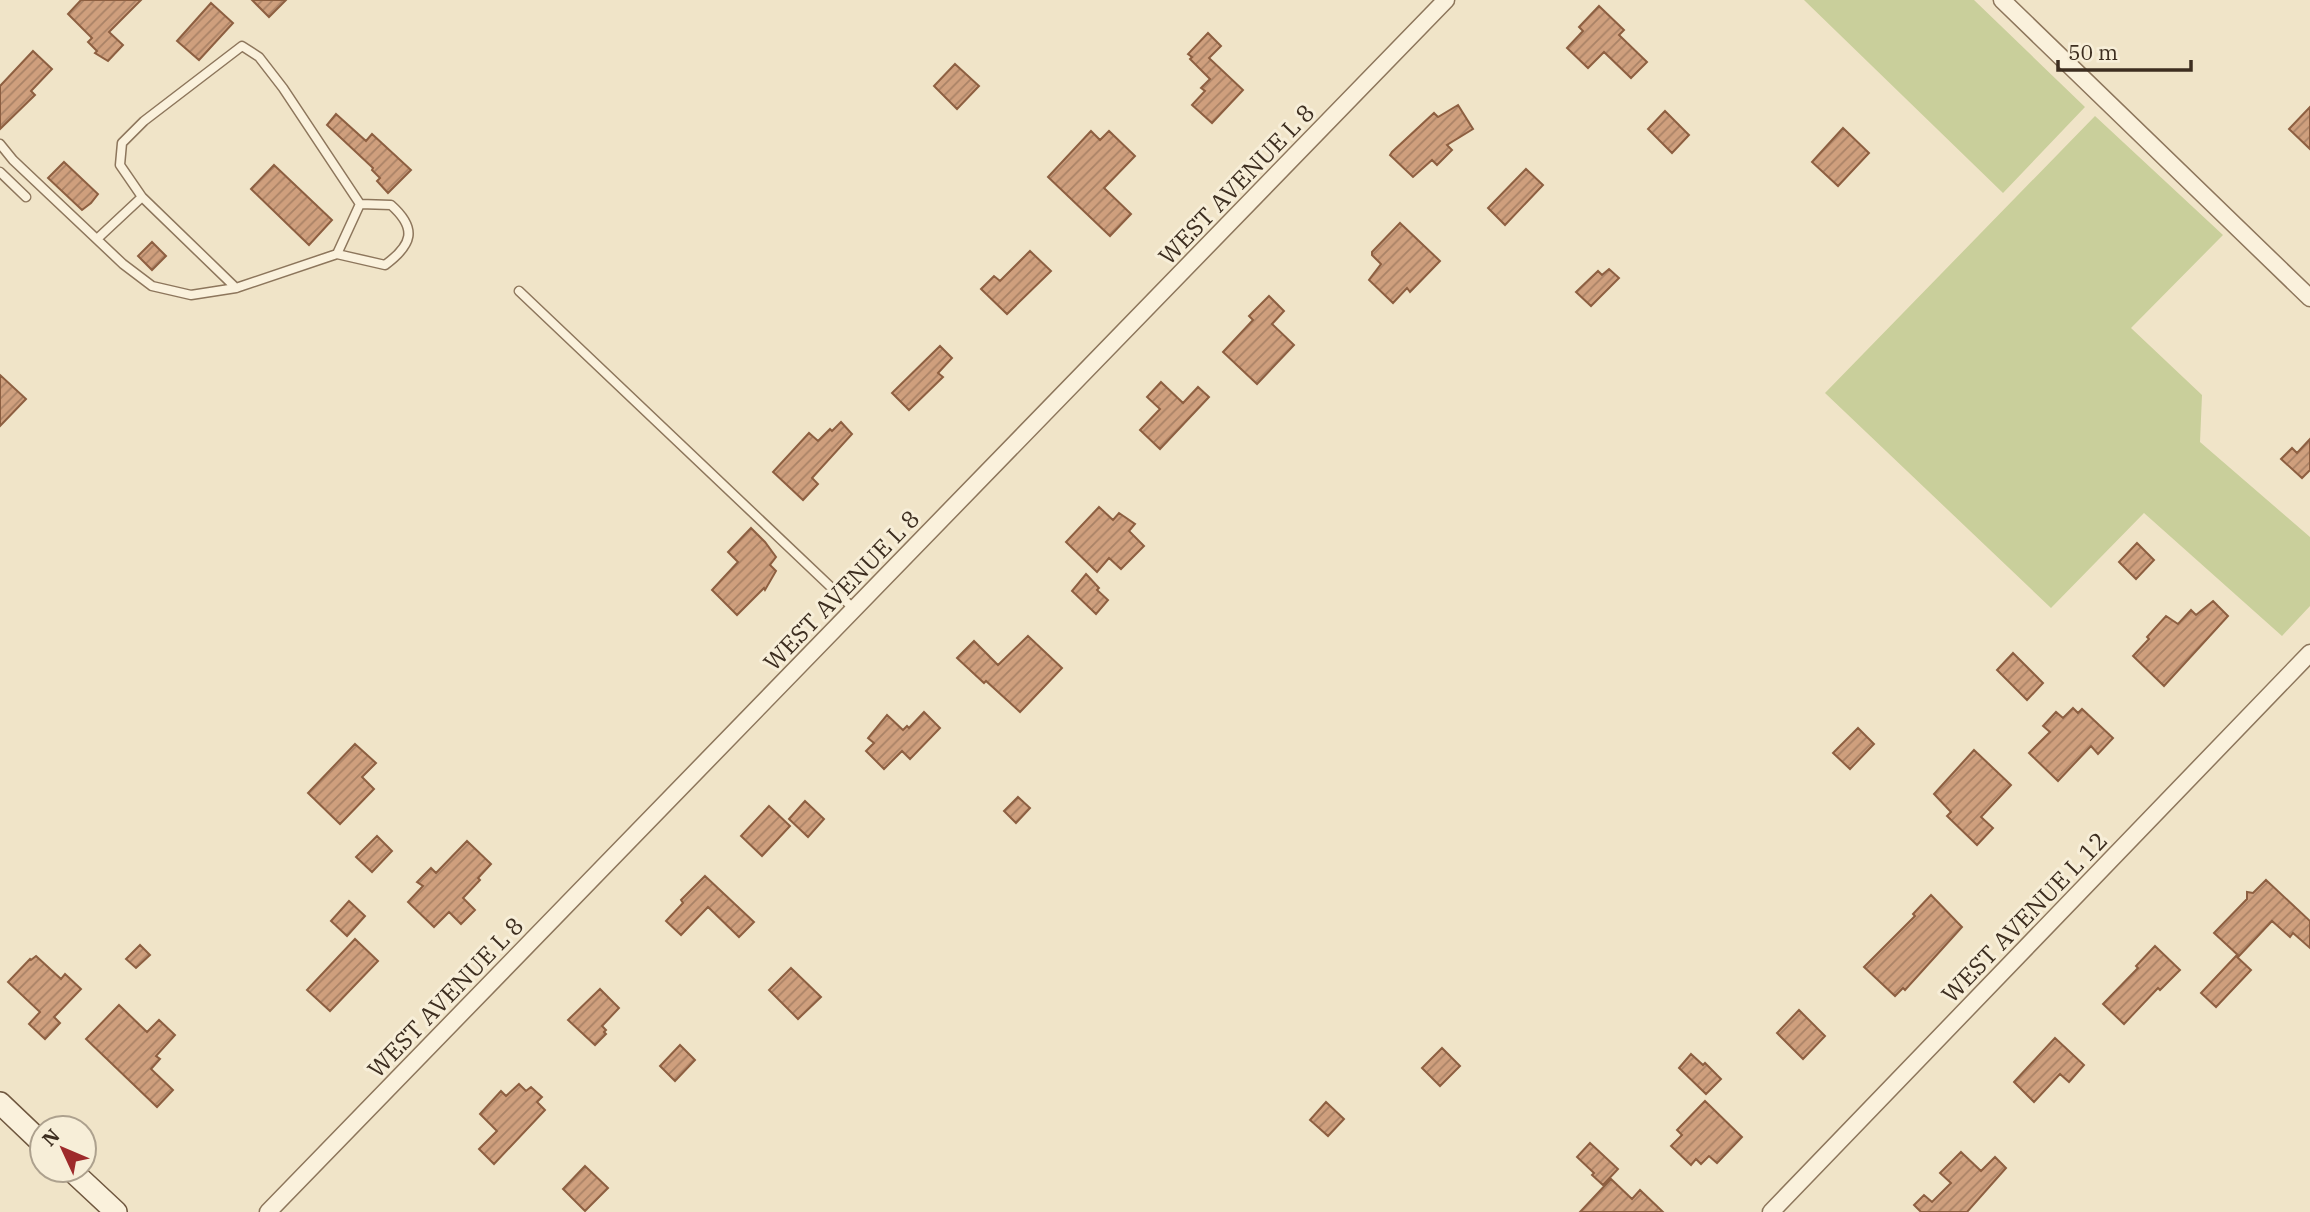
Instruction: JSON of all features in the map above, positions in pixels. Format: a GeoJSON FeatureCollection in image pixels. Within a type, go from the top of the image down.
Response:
{"type":"FeatureCollection","features":[{"type":"Feature","properties":{"kind":"main road"},"geometry":{"type":"LineString","coordinates":[[0,1103],[28,1130]]}},
{"type":"Feature","properties":{"kind":"main road"},"geometry":{"type":"LineString","coordinates":[[86,1184],[116,1212]]}},
{"type":"Feature","properties":{"kind":"street","name":"WEST AVENUE L 8"},"geometry":{"type":"LineString","coordinates":[[268,1212],[1446,0]]}},
{"type":"Feature","properties":{"kind":"street"},"geometry":{"type":"LineString","coordinates":[[2002,0],[2310,298]]}},
{"type":"Feature","properties":{"kind":"street","name":"WEST AVENUE L 12"},"geometry":{"type":"LineString","coordinates":[[1771,1212],[2310,653]]}},
{"type":"Feature","properties":{"kind":"lane"},"geometry":{"type":"LineString","coordinates":[[236,288],[142,197],[120,165],[122,143],[144,121],[242,46],[259,57],[284,88],[360,204]]}},
{"type":"Feature","properties":{"kind":"lane"},"geometry":{"type":"LineString","coordinates":[[0,144],[13,160],[123,264],[152,286],[191,295],[236,288],[337,254],[385,265],[408,243],[410,230],[402,215],[391,205],[360,204]]}},
{"type":"Feature","properties":{"kind":"lane"},"geometry":{"type":"LineString","coordinates":[[0,172],[26,197]]}},
{"type":"Feature","properties":{"kind":"lane"},"geometry":{"type":"LineString","coordinates":[[97,239],[142,197]]}},
{"type":"Feature","properties":{"kind":"lane"},"geometry":{"type":"LineString","coordinates":[[337,254],[360,204]]}},
{"type":"Feature","properties":{"kind":"lane"},"geometry":{"type":"LineString","coordinates":[[519,291],[854,609]]}},
{"type":"Feature","properties":{"kind":"green space"},"geometry":{"type":"Polygon","coordinates":[[[1804,0],[1974,0],[2085,107],[2003,193],[1804,0]]]}},
{"type":"Feature","properties":{"kind":"green space"},"geometry":{"type":"Polygon","coordinates":[[[2095,116],[2223,235],[2131,328],[2202,395],[2200,442],[2310,537],[2310,606],[2282,636],[2144,513],[2051,608],[1825,393],[2095,116]]]}},
{"type":"Feature","properties":{"kind":"building"},"geometry":{"type":"Polygon","coordinates":[[[81,0],[141,0],[109,32],[123,45],[108,61],[95,53],[97,51],[88,42],[92,38],[68,14],[81,0]]]}},
{"type":"Feature","properties":{"kind":"building"},"geometry":{"type":"Polygon","coordinates":[[[252,0],[286,0],[269,17],[252,0]]]}},
{"type":"Feature","properties":{"kind":"building"},"geometry":{"type":"Polygon","coordinates":[[[211,3],[233,23],[199,60],[177,41],[211,3]]]}},
{"type":"Feature","properties":{"kind":"building"},"geometry":{"type":"Polygon","coordinates":[[[1599,6],[1624,30],[1619,35],[1647,62],[1631,78],[1604,52],[1588,68],[1567,48],[1583,31],[1579,27],[1599,6]]]}},
{"type":"Feature","properties":{"kind":"building"},"geometry":{"type":"Polygon","coordinates":[[[1208,33],[1221,46],[1209,58],[1243,90],[1212,123],[1192,105],[1205,91],[1201,88],[1210,79],[1188,54],[1208,33]]]}},
{"type":"Feature","properties":{"kind":"building"},"geometry":{"type":"Polygon","coordinates":[[[33,51],[52,69],[31,91],[35,95],[0,129],[0,86],[33,51]]]}},
{"type":"Feature","properties":{"kind":"building"},"geometry":{"type":"Polygon","coordinates":[[[955,64],[979,86],[957,109],[934,86],[955,64]]]}},
{"type":"Feature","properties":{"kind":"building"},"geometry":{"type":"Polygon","coordinates":[[[1458,105],[1473,129],[1447,145],[1452,150],[1437,165],[1432,160],[1413,177],[1390,155],[1434,113],[1438,117],[1458,105]]]}},
{"type":"Feature","properties":{"kind":"building"},"geometry":{"type":"Polygon","coordinates":[[[2310,107],[2310,149],[2289,129],[2310,107]]]}},
{"type":"Feature","properties":{"kind":"building"},"geometry":{"type":"Polygon","coordinates":[[[1665,111],[1689,135],[1672,153],[1648,129],[1665,111]]]}},
{"type":"Feature","properties":{"kind":"building"},"geometry":{"type":"Polygon","coordinates":[[[336,114],[366,141],[372,134],[411,170],[388,193],[377,181],[380,178],[373,168],[327,125],[336,114]]]}},
{"type":"Feature","properties":{"kind":"building"},"geometry":{"type":"Polygon","coordinates":[[[1843,128],[1869,153],[1838,186],[1812,162],[1843,128]]]}},
{"type":"Feature","properties":{"kind":"building"},"geometry":{"type":"Polygon","coordinates":[[[1091,131],[1100,140],[1109,131],[1135,156],[1104,188],[1131,214],[1110,236],[1048,177],[1091,131]]]}},
{"type":"Feature","properties":{"kind":"building"},"geometry":{"type":"Polygon","coordinates":[[[64,162],[98,194],[82,210],[48,178],[64,162]]]}},
{"type":"Feature","properties":{"kind":"building"},"geometry":{"type":"Polygon","coordinates":[[[274,165],[332,220],[309,245],[251,189],[274,165]]]}},
{"type":"Feature","properties":{"kind":"building"},"geometry":{"type":"Polygon","coordinates":[[[1526,169],[1543,185],[1505,225],[1488,208],[1526,169]]]}},
{"type":"Feature","properties":{"kind":"building"},"geometry":{"type":"Polygon","coordinates":[[[1400,223],[1440,261],[1410,292],[1407,288],[1393,303],[1369,280],[1381,264],[1372,252],[1400,223]]]}},
{"type":"Feature","properties":{"kind":"building"},"geometry":{"type":"Polygon","coordinates":[[[152,242],[166,256],[152,270],[138,256],[152,242]]]}},
{"type":"Feature","properties":{"kind":"building"},"geometry":{"type":"Polygon","coordinates":[[[1030,251],[1051,271],[1007,314],[981,289],[994,276],[1000,281],[1030,251]]]}},
{"type":"Feature","properties":{"kind":"building"},"geometry":{"type":"Polygon","coordinates":[[[1609,269],[1619,278],[1591,306],[1576,292],[1598,271],[1602,275],[1609,269]]]}},
{"type":"Feature","properties":{"kind":"building"},"geometry":{"type":"Polygon","coordinates":[[[1269,296],[1284,311],[1272,324],[1294,345],[1257,384],[1223,352],[1253,320],[1249,316],[1269,296]]]}},
{"type":"Feature","properties":{"kind":"building"},"geometry":{"type":"Polygon","coordinates":[[[940,346],[952,358],[938,373],[943,377],[909,410],[892,393],[940,346]]]}},
{"type":"Feature","properties":{"kind":"building"},"geometry":{"type":"Polygon","coordinates":[[[0,375],[26,399],[0,426],[0,375]]]}},
{"type":"Feature","properties":{"kind":"building"},"geometry":{"type":"Polygon","coordinates":[[[1161,382],[1183,403],[1198,387],[1209,397],[1160,449],[1140,430],[1160,409],[1147,397],[1161,382]]]}},
{"type":"Feature","properties":{"kind":"building"},"geometry":{"type":"Polygon","coordinates":[[[841,422],[852,434],[812,478],[818,484],[803,500],[773,472],[809,433],[818,441],[841,422]]]}},
{"type":"Feature","properties":{"kind":"building"},"geometry":{"type":"Polygon","coordinates":[[[2310,439],[2310,470],[2302,478],[2281,459],[2292,448],[2297,453],[2310,439]]]}},
{"type":"Feature","properties":{"kind":"building"},"geometry":{"type":"Polygon","coordinates":[[[1099,507],[1113,520],[1119,513],[1135,524],[1129,531],[1144,546],[1121,569],[1109,558],[1097,572],[1066,542],[1099,507]]]}},
{"type":"Feature","properties":{"kind":"building"},"geometry":{"type":"Polygon","coordinates":[[[751,528],[776,557],[770,565],[776,571],[765,590],[764,588],[737,615],[712,590],[738,562],[728,552],[751,528]]]}},
{"type":"Feature","properties":{"kind":"building"},"geometry":{"type":"Polygon","coordinates":[[[2137,543],[2154,560],[2136,579],[2119,562],[2137,543]]]}},
{"type":"Feature","properties":{"kind":"building"},"geometry":{"type":"Polygon","coordinates":[[[1086,574],[1108,600],[1096,614],[1072,591],[1086,574]]]}},
{"type":"Feature","properties":{"kind":"building"},"geometry":{"type":"Polygon","coordinates":[[[2213,601],[2228,616],[2164,686],[2133,656],[2166,616],[2178,624],[2191,610],[2196,615],[2213,601]]]}},
{"type":"Feature","properties":{"kind":"building"},"geometry":{"type":"Polygon","coordinates":[[[1028,636],[1062,668],[1020,712],[957,658],[974,641],[998,665],[1028,636]]]}},
{"type":"Feature","properties":{"kind":"building"},"geometry":{"type":"Polygon","coordinates":[[[2013,653],[2043,683],[2027,700],[1997,670],[2013,653]]]}},
{"type":"Feature","properties":{"kind":"building"},"geometry":{"type":"Polygon","coordinates":[[[2073,708],[2078,713],[2082,709],[2113,738],[2098,754],[2091,746],[2058,781],[2029,753],[2050,732],[2043,726],[2056,712],[2063,718],[2073,708]]]}},
{"type":"Feature","properties":{"kind":"building"},"geometry":{"type":"Polygon","coordinates":[[[924,712],[940,728],[910,759],[902,751],[884,769],[866,751],[874,743],[868,738],[887,715],[903,730],[907,726],[909,728],[924,712]]]}},
{"type":"Feature","properties":{"kind":"building"},"geometry":{"type":"Polygon","coordinates":[[[1858,728],[1874,744],[1850,769],[1833,753],[1858,728]]]}},
{"type":"Feature","properties":{"kind":"building"},"geometry":{"type":"Polygon","coordinates":[[[355,744],[376,763],[362,777],[374,789],[340,824],[308,793],[355,744]]]}},
{"type":"Feature","properties":{"kind":"building"},"geometry":{"type":"Polygon","coordinates":[[[1974,750],[2011,785],[1981,817],[1993,828],[1977,845],[1947,816],[1951,812],[1934,794],[1974,750]]]}},
{"type":"Feature","properties":{"kind":"building"},"geometry":{"type":"Polygon","coordinates":[[[1018,797],[1030,808],[1016,823],[1004,811],[1018,797]]]}},
{"type":"Feature","properties":{"kind":"building"},"geometry":{"type":"Polygon","coordinates":[[[805,801],[824,819],[808,837],[789,819],[805,801]]]}},
{"type":"Feature","properties":{"kind":"building"},"geometry":{"type":"Polygon","coordinates":[[[769,806],[790,826],[762,856],[741,836],[769,806]]]}},
{"type":"Feature","properties":{"kind":"building"},"geometry":{"type":"Polygon","coordinates":[[[377,836],[392,851],[372,872],[356,857],[377,836]]]}},
{"type":"Feature","properties":{"kind":"building"},"geometry":{"type":"Polygon","coordinates":[[[467,841],[491,864],[463,898],[475,910],[461,924],[449,912],[434,927],[408,902],[423,886],[417,882],[431,868],[436,873],[467,841]]]}},
{"type":"Feature","properties":{"kind":"building"},"geometry":{"type":"Polygon","coordinates":[[[705,876],[754,922],[739,937],[708,907],[681,935],[666,921],[683,903],[681,900],[705,876]]]}},
{"type":"Feature","properties":{"kind":"building"},"geometry":{"type":"Polygon","coordinates":[[[2266,880],[2310,921],[2310,948],[2293,933],[2290,937],[2272,921],[2239,956],[2214,933],[2247,899],[2247,892],[2253,893],[2266,880]]]}},
{"type":"Feature","properties":{"kind":"building"},"geometry":{"type":"Polygon","coordinates":[[[1931,895],[1962,927],[1905,990],[1903,988],[1895,996],[1864,967],[1915,916],[1913,914],[1931,895]]]}},
{"type":"Feature","properties":{"kind":"building"},"geometry":{"type":"Polygon","coordinates":[[[349,901],[365,916],[347,936],[331,921],[349,901]]]}},
{"type":"Feature","properties":{"kind":"building"},"geometry":{"type":"Polygon","coordinates":[[[355,939],[378,961],[330,1011],[307,990],[355,939]]]}},
{"type":"Feature","properties":{"kind":"building"},"geometry":{"type":"Polygon","coordinates":[[[140,945],[150,955],[136,968],[126,959],[140,945]]]}},
{"type":"Feature","properties":{"kind":"building"},"geometry":{"type":"Polygon","coordinates":[[[2155,946],[2180,970],[2160,990],[2158,988],[2124,1024],[2103,1004],[2155,946]]]}},
{"type":"Feature","properties":{"kind":"building"},"geometry":{"type":"Polygon","coordinates":[[[36,956],[61,979],[65,974],[81,989],[54,1017],[60,1023],[45,1039],[29,1024],[40,1012],[8,982],[36,956]]]}},
{"type":"Feature","properties":{"kind":"building"},"geometry":{"type":"Polygon","coordinates":[[[2236,956],[2251,970],[2216,1007],[2201,993],[2236,956]]]}},
{"type":"Feature","properties":{"kind":"building"},"geometry":{"type":"Polygon","coordinates":[[[791,968],[821,997],[798,1019],[769,990],[791,968]]]}},
{"type":"Feature","properties":{"kind":"building"},"geometry":{"type":"Polygon","coordinates":[[[600,989],[619,1008],[602,1026],[606,1034],[595,1045],[568,1020],[600,989]]]}},
{"type":"Feature","properties":{"kind":"building"},"geometry":{"type":"Polygon","coordinates":[[[119,1005],[147,1032],[159,1020],[175,1035],[156,1056],[160,1059],[151,1069],[173,1090],[157,1107],[86,1039],[119,1005]]]}},
{"type":"Feature","properties":{"kind":"building"},"geometry":{"type":"Polygon","coordinates":[[[1799,1010],[1825,1036],[1803,1059],[1777,1033],[1799,1010]]]}},
{"type":"Feature","properties":{"kind":"building"},"geometry":{"type":"Polygon","coordinates":[[[2055,1038],[2084,1065],[2069,1082],[2060,1074],[2034,1102],[2014,1082],[2055,1038]]]}},
{"type":"Feature","properties":{"kind":"building"},"geometry":{"type":"Polygon","coordinates":[[[680,1045],[695,1060],[675,1081],[660,1066],[680,1045]]]}},
{"type":"Feature","properties":{"kind":"building"},"geometry":{"type":"Polygon","coordinates":[[[1442,1048],[1460,1066],[1440,1086],[1422,1068],[1442,1048]]]}},
{"type":"Feature","properties":{"kind":"building"},"geometry":{"type":"Polygon","coordinates":[[[1691,1054],[1721,1079],[1706,1094],[1679,1068],[1691,1054]]]}},
{"type":"Feature","properties":{"kind":"building"},"geometry":{"type":"Polygon","coordinates":[[[519,1084],[526,1091],[531,1087],[542,1097],[537,1102],[545,1110],[494,1164],[479,1149],[497,1131],[480,1114],[501,1091],[506,1096],[519,1084]]]}},
{"type":"Feature","properties":{"kind":"building"},"geometry":{"type":"Polygon","coordinates":[[[1705,1101],[1742,1137],[1717,1163],[1709,1156],[1701,1164],[1696,1159],[1691,1165],[1671,1146],[1682,1135],[1677,1130],[1705,1101]]]}},
{"type":"Feature","properties":{"kind":"building"},"geometry":{"type":"Polygon","coordinates":[[[1326,1102],[1344,1119],[1328,1136],[1310,1120],[1326,1102]]]}},
{"type":"Feature","properties":{"kind":"building"},"geometry":{"type":"Polygon","coordinates":[[[1590,1143],[1618,1169],[1603,1185],[1577,1157],[1590,1143]]]}},
{"type":"Feature","properties":{"kind":"building"},"geometry":{"type":"Polygon","coordinates":[[[1961,1152],[1981,1171],[1995,1157],[2006,1168],[1967,1212],[1921,1212],[1914,1205],[1924,1195],[1932,1202],[1951,1183],[1940,1173],[1961,1152]]]}},
{"type":"Feature","properties":{"kind":"building"},"geometry":{"type":"Polygon","coordinates":[[[585,1166],[608,1188],[585,1211],[563,1189],[585,1166]]]}},
{"type":"Feature","properties":{"kind":"building"},"geometry":{"type":"Polygon","coordinates":[[[1611,1179],[1632,1199],[1640,1190],[1663,1212],[1580,1212],[1611,1179]]]}}]}
